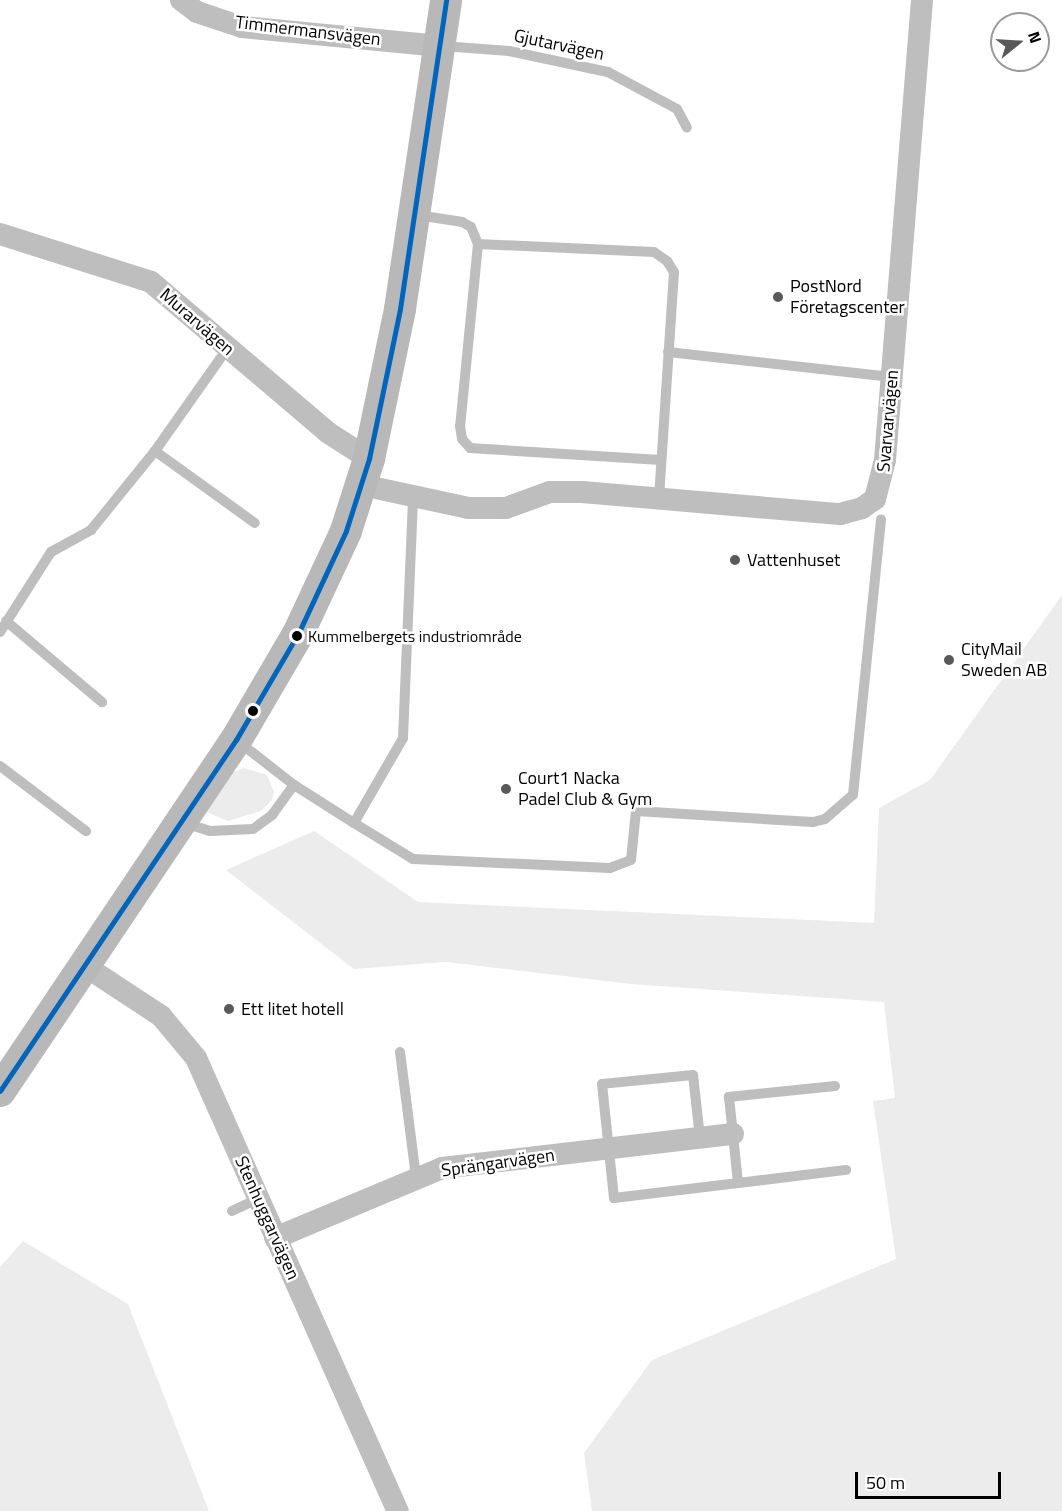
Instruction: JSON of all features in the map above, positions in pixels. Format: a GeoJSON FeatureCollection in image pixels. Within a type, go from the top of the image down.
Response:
{"type":"FeatureCollection","features":[{"type":"Feature","properties":{"kind":"street","name":"Timmermansvägen"},"geometry":{"type":"LineString","coordinates":[[181,0],[197,12],[242,27],[440,46]]}},
{"type":"Feature","properties":{"kind":"street"},"geometry":{"type":"LineString","coordinates":[[1,1086],[85,966],[236,740],[299,632],[346,531],[366,472],[416,214],[446,0]]}},
{"type":"Feature","properties":{"kind":"street","name":"Svarvarvägen"},"geometry":{"type":"LineString","coordinates":[[366,472],[413,496],[468,508],[507,508],[550,492],[830,514],[867,505],[880,490],[883,479],[922,0]]}},
{"type":"Feature","properties":{"kind":"street","name":"Murarvägen"},"geometry":{"type":"LineString","coordinates":[[0,234],[151,282],[327,432],[366,472]]}},
{"type":"Feature","properties":{"kind":"street","name":"Stenhuggarvägen"},"geometry":{"type":"LineString","coordinates":[[85,966],[161,1016],[187,1045],[398,1511]]}},
{"type":"Feature","properties":{"kind":"street","name":"Sprängarvägen"},"geometry":{"type":"LineString","coordinates":[[275,1238],[442,1168],[733,1134]]}},
{"type":"Feature","properties":{"kind":"lane","name":"Gjutarvägen"},"geometry":{"type":"LineString","coordinates":[[440,46],[509,51],[608,72],[677,109],[687,128]]}},
{"type":"Feature","properties":{"kind":"lane"},"geometry":{"type":"LineString","coordinates":[[416,214],[462,222],[471,227],[478,244],[460,426],[462,439],[470,448],[661,460]]}},
{"type":"Feature","properties":{"kind":"lane"},"geometry":{"type":"LineString","coordinates":[[478,244],[654,252],[667,261],[674,272],[658,499]]}},
{"type":"Feature","properties":{"kind":"lane"},"geometry":{"type":"LineString","coordinates":[[0,632],[51,552],[91,530],[155,451],[227,349]]}},
{"type":"Feature","properties":{"kind":"lane"},"geometry":{"type":"LineString","coordinates":[[668,352],[892,377]]}},
{"type":"Feature","properties":{"kind":"lane"},"geometry":{"type":"LineString","coordinates":[[155,451],[255,523]]}},
{"type":"Feature","properties":{"kind":"lane"},"geometry":{"type":"LineString","coordinates":[[354,823],[403,738],[403,584],[413,496]]}},
{"type":"Feature","properties":{"kind":"lane"},"geometry":{"type":"LineString","coordinates":[[236,740],[294,785],[413,859],[610,868],[631,860],[636,811],[813,822],[825,819],[853,795],[881,519]]}},
{"type":"Feature","properties":{"kind":"lane"},"geometry":{"type":"LineString","coordinates":[[6,621],[102,702]]}},
{"type":"Feature","properties":{"kind":"lane"},"geometry":{"type":"LineString","coordinates":[[0,766],[86,831]]}},
{"type":"Feature","properties":{"kind":"lane"},"geometry":{"type":"LineString","coordinates":[[182,822],[210,831],[253,829],[272,815],[294,785]]}},
{"type":"Feature","properties":{"kind":"lane"},"geometry":{"type":"LineString","coordinates":[[400,1052],[416,1177]]}},
{"type":"Feature","properties":{"kind":"lane"},"geometry":{"type":"LineString","coordinates":[[700,1138],[693,1075],[602,1084],[614,1198],[846,1170]]}},
{"type":"Feature","properties":{"kind":"lane"},"geometry":{"type":"LineString","coordinates":[[738,1183],[729,1096],[835,1086]]}},
{"type":"Feature","properties":{"kind":"lane"},"geometry":{"type":"LineString","coordinates":[[232,1211],[258,1199]]}},
{"type":"Feature","properties":{"kind":"shaded area"},"geometry":{"type":"Polygon","coordinates":[[[1062,595],[1062,1511],[592,1511],[584,1453],[652,1360],[896,1259],[873,1101],[895,1098],[884,1002],[631,984],[446,962],[354,969],[226,870],[314,831],[418,902],[874,923],[879,808],[930,780],[1062,595]]]}},
{"type":"Feature","properties":{"kind":"shaded area"},"geometry":{"type":"Polygon","coordinates":[[[244,768],[267,775],[274,792],[272,800],[261,811],[228,821],[207,812],[205,807],[233,772],[244,768]]]}},
{"type":"Feature","properties":{"kind":"shaded area"},"geometry":{"type":"Polygon","coordinates":[[[23,1241],[128,1304],[209,1511],[0,1511],[0,1267],[23,1241]]]}},
{"type":"Feature","properties":{"kind":"transit line"},"geometry":{"type":"LineString","coordinates":[[0,1091],[236,740],[299,632],[346,531],[369,459],[400,309],[446,0]]}},
{"type":"Feature","properties":{"kind":"place","name":"PostNord Företagscenter"},"geometry":{"type":"Point","coordinates":[778,297]}},
{"type":"Feature","properties":{"kind":"place","name":"Vattenhuset"},"geometry":{"type":"Point","coordinates":[735,560]}},
{"type":"Feature","properties":{"kind":"place","name":"Kummelbergets industriområde"},"geometry":{"type":"Point","coordinates":[297,636]}},
{"type":"Feature","properties":{"kind":"place","name":"CityMail Sweden AB"},"geometry":{"type":"Point","coordinates":[949,660]}},
{"type":"Feature","properties":{"kind":"place","name":"Court1 Nacka Padel Club & Gym"},"geometry":{"type":"Point","coordinates":[506,789]}},
{"type":"Feature","properties":{"kind":"place","name":"Ett litet hotell"},"geometry":{"type":"Point","coordinates":[229,1009]}}]}
